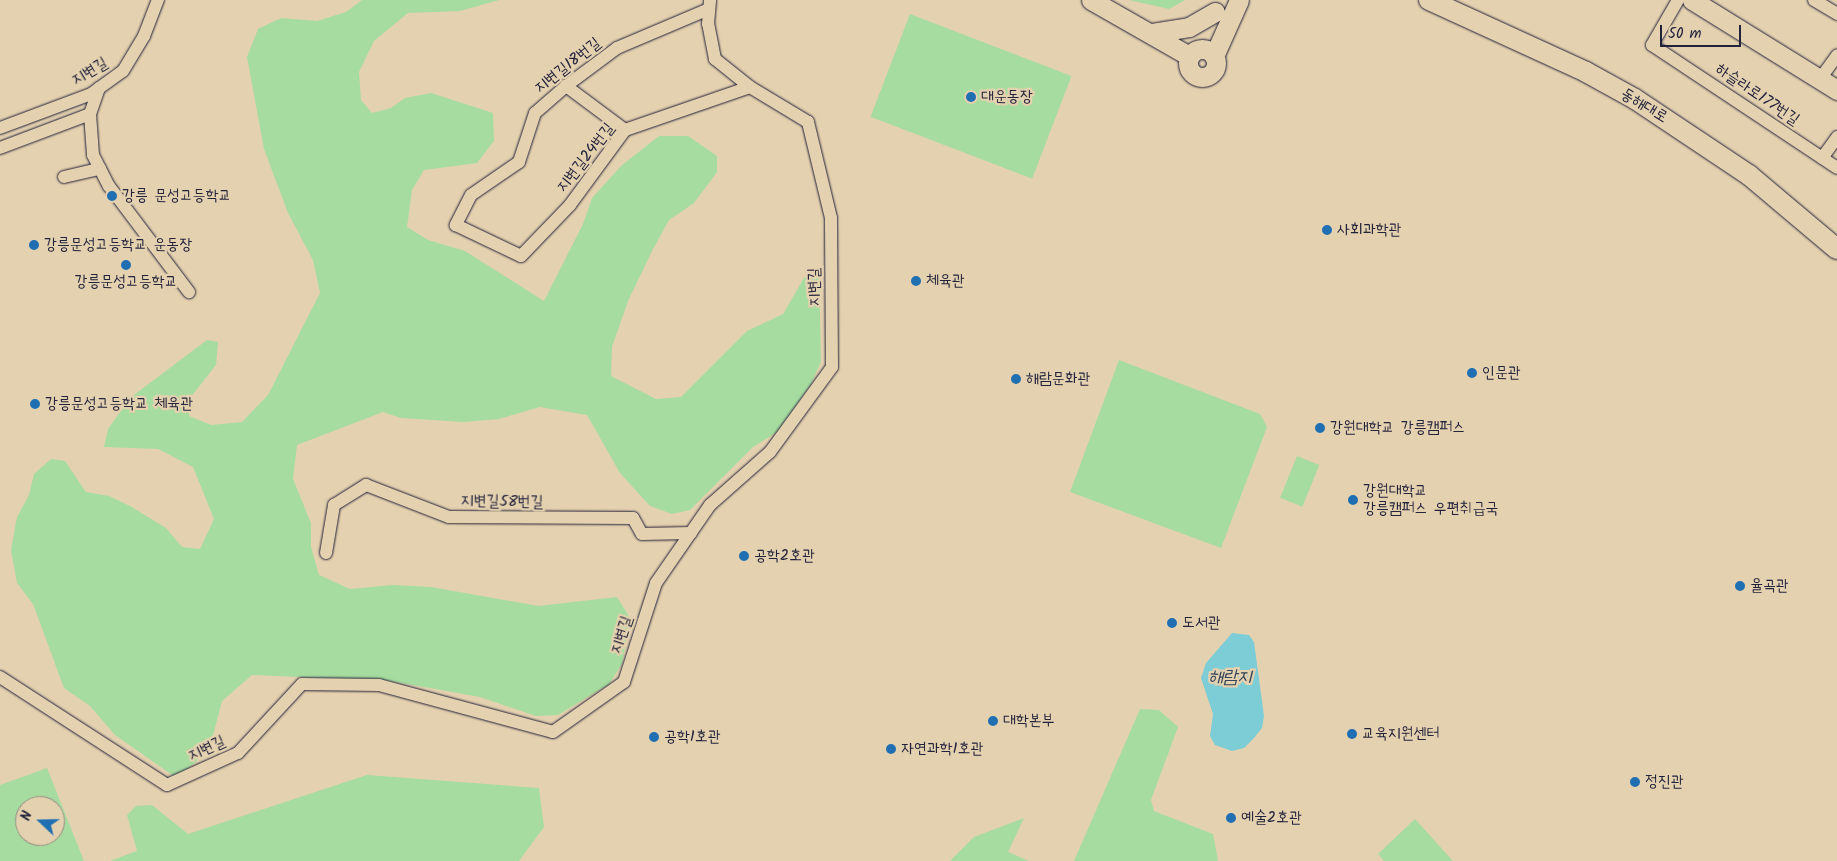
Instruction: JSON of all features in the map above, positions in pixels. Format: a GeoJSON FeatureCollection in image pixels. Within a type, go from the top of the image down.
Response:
{"type":"FeatureCollection","features":[{"type":"Feature","properties":{"kind":"main road","name":"동해대로"},"geometry":{"type":"LineString","coordinates":[[1429,0],[1586,72],[1635,99],[1749,175],[1837,249]]}},
{"type":"Feature","properties":{"kind":"street","name":"지변길"},"geometry":{"type":"LineString","coordinates":[[0,128],[99,88],[123,71],[144,36],[158,0]]}},
{"type":"Feature","properties":{"kind":"street"},"geometry":{"type":"LineString","coordinates":[[1091,0],[1152,33],[1201,54]]}},
{"type":"Feature","properties":{"kind":"street"},"geometry":{"type":"LineString","coordinates":[[1201,54],[1239,0]]}},
{"type":"Feature","properties":{"kind":"street","name":"하슬라로177번길"},"geometry":{"type":"LineString","coordinates":[[1678,0],[1652,45],[1837,168]]}},
{"type":"Feature","properties":{"kind":"street"},"geometry":{"type":"LineString","coordinates":[[1692,0],[1837,90]]}},
{"type":"Feature","properties":{"kind":"street"},"geometry":{"type":"LineString","coordinates":[[1814,0],[1837,14]]}},
{"type":"Feature","properties":{"kind":"street","name":"지변길"},"geometry":{"type":"LineString","coordinates":[[0,677],[167,784],[238,753],[302,684],[379,685],[553,732],[624,682],[656,584],[710,504],[770,452],[832,367],[831,218],[808,122],[750,87],[715,59],[708,24],[710,5]]}},
{"type":"Feature","properties":{"kind":"street","name":"지변길18번길"},"geometry":{"type":"LineString","coordinates":[[521,256],[456,225],[471,195],[519,162],[535,113],[566,86],[617,48],[710,5]]}},
{"type":"Feature","properties":{"kind":"street"},"geometry":{"type":"LineString","coordinates":[[1152,33],[1189,27],[1217,6]]}},
{"type":"Feature","properties":{"kind":"street"},"geometry":{"type":"LineString","coordinates":[[1201,54],[1217,6]]}},
{"type":"Feature","properties":{"kind":"street"},"geometry":{"type":"LineString","coordinates":[[1820,79],[1837,56]]}},
{"type":"Feature","properties":{"kind":"street"},"geometry":{"type":"LineString","coordinates":[[566,86],[626,130]]}},
{"type":"Feature","properties":{"kind":"street","name":"지변길24번길"},"geometry":{"type":"LineString","coordinates":[[521,256],[570,205],[626,130],[750,87]]}},
{"type":"Feature","properties":{"kind":"street"},"geometry":{"type":"LineString","coordinates":[[99,88],[90,114],[93,155],[109,186],[189,292]]}},
{"type":"Feature","properties":{"kind":"street"},"geometry":{"type":"LineString","coordinates":[[0,148],[90,114]]}},
{"type":"Feature","properties":{"kind":"street"},"geometry":{"type":"LineString","coordinates":[[1822,158],[1837,137]]}},
{"type":"Feature","properties":{"kind":"street"},"geometry":{"type":"LineString","coordinates":[[64,177],[100,169]]}},
{"type":"Feature","properties":{"kind":"street","name":"지변길58번길"},"geometry":{"type":"LineString","coordinates":[[326,553],[334,505],[366,485],[449,518],[633,518],[642,534],[691,533]]}},
{"type":"Feature","properties":{"kind":"green space"},"geometry":{"type":"Polygon","coordinates":[[[362,0],[499,0],[460,11],[408,13],[374,41],[359,72],[361,100],[372,113],[391,108],[405,98],[431,93],[493,113],[494,141],[477,163],[424,170],[412,190],[407,227],[428,240],[465,251],[544,301],[583,224],[592,198],[621,166],[659,136],[688,136],[717,156],[717,172],[694,203],[669,220],[652,251],[628,301],[612,347],[611,376],[656,399],[681,397],[747,331],[783,314],[804,278],[819,269],[821,362],[811,384],[777,432],[753,447],[690,510],[672,514],[650,506],[620,473],[587,415],[540,407],[499,419],[464,422],[401,418],[383,412],[297,445],[293,479],[311,523],[311,547],[319,575],[350,589],[393,585],[431,587],[539,606],[617,597],[630,618],[622,664],[609,684],[558,715],[536,716],[480,697],[390,681],[252,675],[222,701],[212,739],[195,763],[175,777],[115,735],[90,706],[64,688],[33,604],[17,583],[11,550],[17,517],[29,495],[34,474],[51,459],[65,461],[86,492],[109,496],[130,506],[166,528],[182,547],[200,549],[214,519],[193,467],[158,449],[104,447],[108,429],[130,398],[207,340],[218,342],[216,365],[190,398],[189,416],[211,425],[242,422],[268,395],[320,293],[313,260],[288,213],[264,149],[247,57],[258,29],[281,18],[317,21],[346,12],[362,0]]]}},
{"type":"Feature","properties":{"kind":"green space"},"geometry":{"type":"Polygon","coordinates":[[[1129,0],[1185,0],[1169,9],[1129,0]]]}},
{"type":"Feature","properties":{"kind":"green space","name":"대운동장"},"geometry":{"type":"Polygon","coordinates":[[[910,14],[1072,76],[1032,179],[871,117],[910,14]]]}},
{"type":"Feature","properties":{"kind":"green space"},"geometry":{"type":"Polygon","coordinates":[[[1119,360],[1260,414],[1267,427],[1221,548],[1070,492],[1119,360]]]}},
{"type":"Feature","properties":{"kind":"green space"},"geometry":{"type":"Polygon","coordinates":[[[1297,456],[1319,465],[1302,507],[1280,498],[1297,456]]]}},
{"type":"Feature","properties":{"kind":"green space"},"geometry":{"type":"Polygon","coordinates":[[[1140,709],[1159,710],[1178,727],[1151,800],[1154,811],[1213,834],[1218,861],[1074,861],[1140,709]]]}},
{"type":"Feature","properties":{"kind":"green space"},"geometry":{"type":"Polygon","coordinates":[[[47,768],[58,796],[15,796],[15,846],[65,846],[65,813],[84,861],[0,861],[0,785],[47,768]]]}},
{"type":"Feature","properties":{"kind":"green space"},"geometry":{"type":"Polygon","coordinates":[[[367,775],[539,788],[544,827],[519,861],[110,861],[137,851],[127,815],[136,806],[152,805],[188,834],[367,775]]]}},
{"type":"Feature","properties":{"kind":"green space"},"geometry":{"type":"Polygon","coordinates":[[[1024,818],[1008,852],[1029,861],[950,861],[974,837],[1024,818]]]}},
{"type":"Feature","properties":{"kind":"green space"},"geometry":{"type":"Polygon","coordinates":[[[1415,819],[1453,861],[1384,861],[1378,854],[1415,819]]]}},
{"type":"Feature","properties":{"kind":"water","name":"해람지"},"geometry":{"type":"Polygon","coordinates":[[[1232,633],[1249,635],[1254,642],[1264,716],[1262,728],[1254,738],[1244,748],[1232,751],[1215,745],[1210,736],[1213,714],[1201,678],[1206,663],[1232,633]]]}},
{"type":"Feature","properties":{"kind":"place","name":"대운동장"},"geometry":{"type":"Point","coordinates":[971,97]}},
{"type":"Feature","properties":{"kind":"place","name":"강릉 문성고등학교"},"geometry":{"type":"Point","coordinates":[112,196]}},
{"type":"Feature","properties":{"kind":"place","name":"사회과학관"},"geometry":{"type":"Point","coordinates":[1327,230]}},
{"type":"Feature","properties":{"kind":"place","name":"강릉문성고등학교 운동장"},"geometry":{"type":"Point","coordinates":[34,245]}},
{"type":"Feature","properties":{"kind":"place","name":"강릉문성고등학교"},"geometry":{"type":"Point","coordinates":[126,265]}},
{"type":"Feature","properties":{"kind":"place","name":"체육관"},"geometry":{"type":"Point","coordinates":[916,281]}},
{"type":"Feature","properties":{"kind":"place","name":"인문관"},"geometry":{"type":"Point","coordinates":[1472,373]}},
{"type":"Feature","properties":{"kind":"place","name":"해람문화관"},"geometry":{"type":"Point","coordinates":[1016,379]}},
{"type":"Feature","properties":{"kind":"place","name":"강릉문성고등학교 체육관"},"geometry":{"type":"Point","coordinates":[35,404]}},
{"type":"Feature","properties":{"kind":"place","name":"강원대학교 강릉캠퍼스"},"geometry":{"type":"Point","coordinates":[1320,428]}},
{"type":"Feature","properties":{"kind":"place","name":"강원대학교 강릉캠퍼스 우편취급국"},"geometry":{"type":"Point","coordinates":[1353,500]}},
{"type":"Feature","properties":{"kind":"place","name":"공학2호관"},"geometry":{"type":"Point","coordinates":[744,556]}},
{"type":"Feature","properties":{"kind":"place","name":"율곡관"},"geometry":{"type":"Point","coordinates":[1740,586]}},
{"type":"Feature","properties":{"kind":"place","name":"도서관"},"geometry":{"type":"Point","coordinates":[1172,623]}},
{"type":"Feature","properties":{"kind":"place","name":"대학본부"},"geometry":{"type":"Point","coordinates":[993,721]}},
{"type":"Feature","properties":{"kind":"place","name":"교육지원센터"},"geometry":{"type":"Point","coordinates":[1352,734]}},
{"type":"Feature","properties":{"kind":"place","name":"공학1호관"},"geometry":{"type":"Point","coordinates":[654,737]}},
{"type":"Feature","properties":{"kind":"place","name":"자연과학1호관"},"geometry":{"type":"Point","coordinates":[891,749]}},
{"type":"Feature","properties":{"kind":"place","name":"정진관"},"geometry":{"type":"Point","coordinates":[1635,782]}},
{"type":"Feature","properties":{"kind":"place","name":"예술2호관"},"geometry":{"type":"Point","coordinates":[1231,818]}}]}
